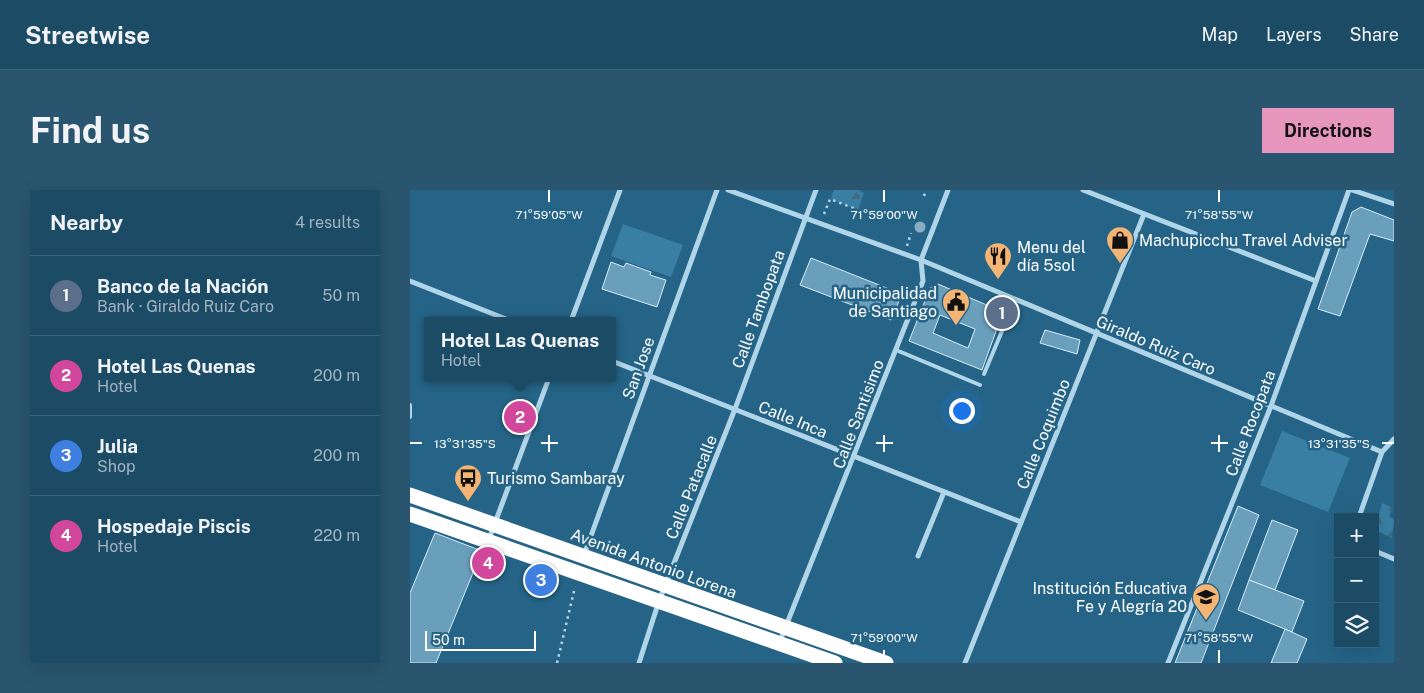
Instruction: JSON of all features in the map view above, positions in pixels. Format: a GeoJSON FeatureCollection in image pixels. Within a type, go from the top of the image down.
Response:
{"type":"FeatureCollection","features":[{"type":"Feature","properties":{"kind":"highway","name":"Avenida Antonio Lorena"},"geometry":{"type":"LineString","coordinates":[[410,495],[785,629],[886,663]]}},
{"type":"Feature","properties":{"kind":"highway","name":"Avenida Antonio Lorena"},"geometry":{"type":"LineString","coordinates":[[410,514],[835,663]]}},
{"type":"Feature","properties":{"kind":"street"},"geometry":{"type":"LineString","coordinates":[[572,317],[620,190]]}},
{"type":"Feature","properties":{"kind":"street","name":"San Jose"},"geometry":{"type":"LineString","coordinates":[[583,556],[717,190]]}},
{"type":"Feature","properties":{"kind":"street","name":"Giraldo Ruiz Caro"},"geometry":{"type":"LineString","coordinates":[[728,190],[921,260],[1382,452]]}},
{"type":"Feature","properties":{"kind":"street","name":"Calle Tambopata"},"geometry":{"type":"LineString","coordinates":[[735,409],[804,217],[816,190]]}},
{"type":"Feature","properties":{"kind":"street","name":"Calle Santisimo"},"geometry":{"type":"LineString","coordinates":[[779,644],[923,281],[921,260],[948,190]]}},
{"type":"Feature","properties":{"kind":"street"},"geometry":{"type":"LineString","coordinates":[[1083,190],[1316,281]]}},
{"type":"Feature","properties":{"kind":"street"},"geometry":{"type":"LineString","coordinates":[[1350,190],[1394,204]]}},
{"type":"Feature","properties":{"kind":"street","name":"Calle Rocopata"},"geometry":{"type":"LineString","coordinates":[[1168,663],[1270,406],[1350,190]]}},
{"type":"Feature","properties":{"kind":"street","name":"Calle Coquimbo"},"geometry":{"type":"LineString","coordinates":[[965,663],[1144,214]]}},
{"type":"Feature","properties":{"kind":"street"},"geometry":{"type":"LineString","coordinates":[[410,281],[501,317]]}},
{"type":"Feature","properties":{"kind":"street","name":"Calle Inca"},"geometry":{"type":"LineString","coordinates":[[616,363],[1021,522]]}},
{"type":"Feature","properties":{"kind":"street"},"geometry":{"type":"LineString","coordinates":[[488,542],[547,382]]}},
{"type":"Feature","properties":{"kind":"street","name":"Calle Patacalle"},"geometry":{"type":"LineString","coordinates":[[639,663],[659,601],[735,409]]}},
{"type":"Feature","properties":{"kind":"street"},"geometry":{"type":"LineString","coordinates":[[1359,513],[1382,452],[1394,439]]}},
{"type":"Feature","properties":{"kind":"street"},"geometry":{"type":"LineString","coordinates":[[918,556],[944,492]]}},
{"type":"Feature","properties":{"kind":"street"},"geometry":{"type":"LineString","coordinates":[[1379,552],[1394,559]]}},
{"type":"Feature","properties":{"kind":"lane"},"geometry":{"type":"LineString","coordinates":[[984,374],[1015,300]]}},
{"type":"Feature","properties":{"kind":"lane"},"geometry":{"type":"LineString","coordinates":[[896,350],[980,386]]}},
{"type":"Feature","properties":{"kind":"lane"},"geometry":{"type":"LineString","coordinates":[[410,405],[410,417]]}},
{"type":"Feature","properties":{"kind":"path"},"geometry":{"type":"LineString","coordinates":[[924,196],[926,190]]}},
{"type":"Feature","properties":{"kind":"path"},"geometry":{"type":"LineString","coordinates":[[820,223],[830,199],[858,210]]}},
{"type":"Feature","properties":{"kind":"path"},"geometry":{"type":"LineString","coordinates":[[557,663],[578,572]]}},
{"type":"Feature","properties":{"kind":"green space"},"geometry":{"type":"Polygon","coordinates":[[[834,190],[858,190],[864,193],[858,210],[830,199],[834,190]]]}},
{"type":"Feature","properties":{"kind":"green space"},"geometry":{"type":"Polygon","coordinates":[[[623,224],[683,245],[671,277],[611,256],[623,224]]]}},
{"type":"Feature","properties":{"kind":"green space"},"geometry":{"type":"Polygon","coordinates":[[[1282,431],[1350,458],[1328,512],[1260,485],[1282,431]]]}},
{"type":"Feature","properties":{"kind":"green space"},"geometry":{"type":"Polygon","coordinates":[[[1382,503],[1393,508],[1389,516],[1394,520],[1392,538],[1379,532],[1379,515],[1382,503]]]}},
{"type":"Feature","properties":{"kind":"building"},"geometry":{"type":"Polygon","coordinates":[[[1361,207],[1394,220],[1394,241],[1370,234],[1340,316],[1318,309],[1352,212],[1361,207]]]}},
{"type":"Feature","properties":{"kind":"building"},"geometry":{"type":"Polygon","coordinates":[[[811,258],[902,294],[891,320],[800,285],[811,258]]]}},
{"type":"Feature","properties":{"kind":"building"},"geometry":{"type":"Polygon","coordinates":[[[611,262],[624,267],[626,263],[651,272],[650,275],[666,280],[657,307],[602,289],[611,262]]]}},
{"type":"Feature","properties":{"kind":"building"},"geometry":{"type":"Polygon","coordinates":[[[938,284],[1003,312],[982,370],[909,341],[930,288],[938,284]],[[940,315],[933,333],[968,348],[975,329],[940,315]]]}},
{"type":"Feature","properties":{"kind":"building"},"geometry":{"type":"Polygon","coordinates":[[[1045,330],[1080,340],[1077,354],[1040,343],[1045,330]]]}},
{"type":"Feature","properties":{"kind":"building"},"geometry":{"type":"Polygon","coordinates":[[[1238,506],[1259,515],[1201,663],[1175,663],[1238,506]]]}},
{"type":"Feature","properties":{"kind":"building"},"geometry":{"type":"Polygon","coordinates":[[[1272,520],[1298,530],[1275,590],[1249,580],[1272,520]]]}},
{"type":"Feature","properties":{"kind":"building"},"geometry":{"type":"Polygon","coordinates":[[[435,533],[482,551],[436,663],[410,663],[410,593],[435,533]]]}},
{"type":"Feature","properties":{"kind":"building"},"geometry":{"type":"Polygon","coordinates":[[[1249,580],[1304,601],[1292,632],[1238,610],[1249,580]]]}},
{"type":"Feature","properties":{"kind":"building"},"geometry":{"type":"Polygon","coordinates":[[[1285,629],[1307,639],[1297,663],[1271,663],[1285,629]]]}},
{"type":"Feature","properties":{"kind":"place","name":"Machupicchu Travel Adviser"},"geometry":{"type":"Point","coordinates":[1120,264]}},
{"type":"Feature","properties":{"kind":"place","name":"Menu del día 5sol"},"geometry":{"type":"Point","coordinates":[998,280]}},
{"type":"Feature","properties":{"kind":"place","name":"Banco de la Nación"},"geometry":{"type":"Point","coordinates":[1002,313]}},
{"type":"Feature","properties":{"kind":"place","name":"Municipalidad de Santiago"},"geometry":{"type":"Point","coordinates":[956,326]}},
{"type":"Feature","properties":{"kind":"place","name":"Hotel Las Quenas"},"geometry":{"type":"Point","coordinates":[520,417]}},
{"type":"Feature","properties":{"kind":"place","name":"Turismo Sambaray"},"geometry":{"type":"Point","coordinates":[468,502]}},
{"type":"Feature","properties":{"kind":"place","name":"Hospedaje Piscis"},"geometry":{"type":"Point","coordinates":[488,563]}},
{"type":"Feature","properties":{"kind":"place","name":"Julia"},"geometry":{"type":"Point","coordinates":[541,580]}},
{"type":"Feature","properties":{"kind":"place","name":"Institución Educativa Fe y Alegría 20"},"geometry":{"type":"Point","coordinates":[1206,621]}}]}
